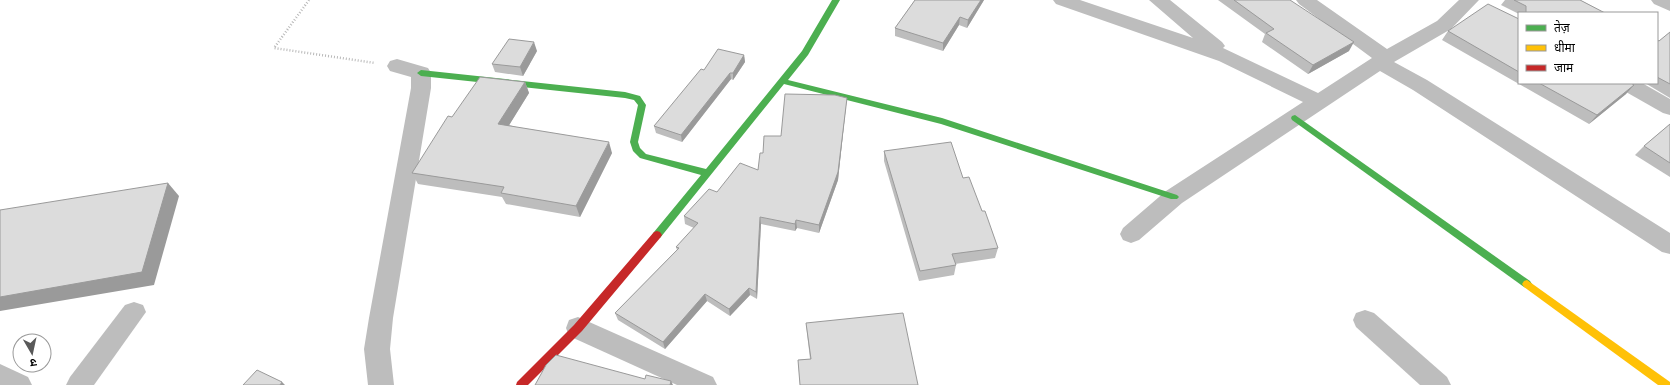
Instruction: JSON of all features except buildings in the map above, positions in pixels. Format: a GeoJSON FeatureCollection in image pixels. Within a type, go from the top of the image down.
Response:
{"type":"FeatureCollection","features":[{"type":"Feature","properties":{"kind":"street"},"geometry":{"type":"LineString","coordinates":[[521,385],[578,328],[708,173],[805,53],[836,0]]}},
{"type":"Feature","properties":{"kind":"street"},"geometry":{"type":"LineString","coordinates":[[1062,0],[1226,56],[1320,102]]}},
{"type":"Feature","properties":{"kind":"street"},"geometry":{"type":"LineString","coordinates":[[1158,0],[1226,56]]}},
{"type":"Feature","properties":{"kind":"street"},"geometry":{"type":"LineString","coordinates":[[1305,0],[1383,60],[1420,85],[1670,244]]}},
{"type":"Feature","properties":{"kind":"street"},"geometry":{"type":"LineString","coordinates":[[1131,234],[1174,197],[1383,60],[1444,25],[1470,0]]}},
{"type":"Feature","properties":{"kind":"street"},"geometry":{"type":"LineString","coordinates":[[1660,0],[1670,5]]}},
{"type":"Feature","properties":{"kind":"street"},"geometry":{"type":"LineString","coordinates":[[397,66],[421,73],[625,94],[637,98],[642,105],[634,142],[636,149],[643,156],[708,173]]}},
{"type":"Feature","properties":{"kind":"street"},"geometry":{"type":"LineString","coordinates":[[381,385],[377,349],[381,318],[414,133],[421,88],[421,73]]}},
{"type":"Feature","properties":{"kind":"street"},"geometry":{"type":"LineString","coordinates":[[782,81],[942,121],[1174,197]]}},
{"type":"Feature","properties":{"kind":"street"},"geometry":{"type":"LineString","coordinates":[[1628,84],[1670,108]]}},
{"type":"Feature","properties":{"kind":"street"},"geometry":{"type":"LineString","coordinates":[[1295,118],[1370,170],[1666,385]]}},
{"type":"Feature","properties":{"kind":"street"},"geometry":{"type":"LineString","coordinates":[[79,385],[134,312]]}},
{"type":"Feature","properties":{"kind":"street"},"geometry":{"type":"LineString","coordinates":[[1365,320],[1438,385]]}},
{"type":"Feature","properties":{"kind":"street"},"geometry":{"type":"LineString","coordinates":[[578,328],[704,385]]}},
{"type":"Feature","properties":{"kind":"street"},"geometry":{"type":"LineString","coordinates":[[0,375],[19,385]]}},
{"type":"Feature","properties":{"kind":"path"},"geometry":{"type":"LineString","coordinates":[[309,0],[274,48],[397,66]]}},
{"type":"Feature","properties":{"kind":"traffic: fast"},"geometry":{"type":"LineString","coordinates":[[657,235],[805,53],[836,0]]}},
{"type":"Feature","properties":{"kind":"traffic: fast"},"geometry":{"type":"LineString","coordinates":[[421,73],[625,95],[637,98],[642,105],[634,142],[636,149],[643,156],[708,173]]}},
{"type":"Feature","properties":{"kind":"traffic: fast"},"geometry":{"type":"LineString","coordinates":[[782,81],[942,121],[1174,197]]}},
{"type":"Feature","properties":{"kind":"traffic: fast"},"geometry":{"type":"LineString","coordinates":[[1295,118],[1527,284]]}},
{"type":"Feature","properties":{"kind":"traffic: slow"},"geometry":{"type":"LineString","coordinates":[[1527,284],[1666,385]]}},
{"type":"Feature","properties":{"kind":"traffic: jam"},"geometry":{"type":"LineString","coordinates":[[521,385],[578,328],[657,235]]}}]}
